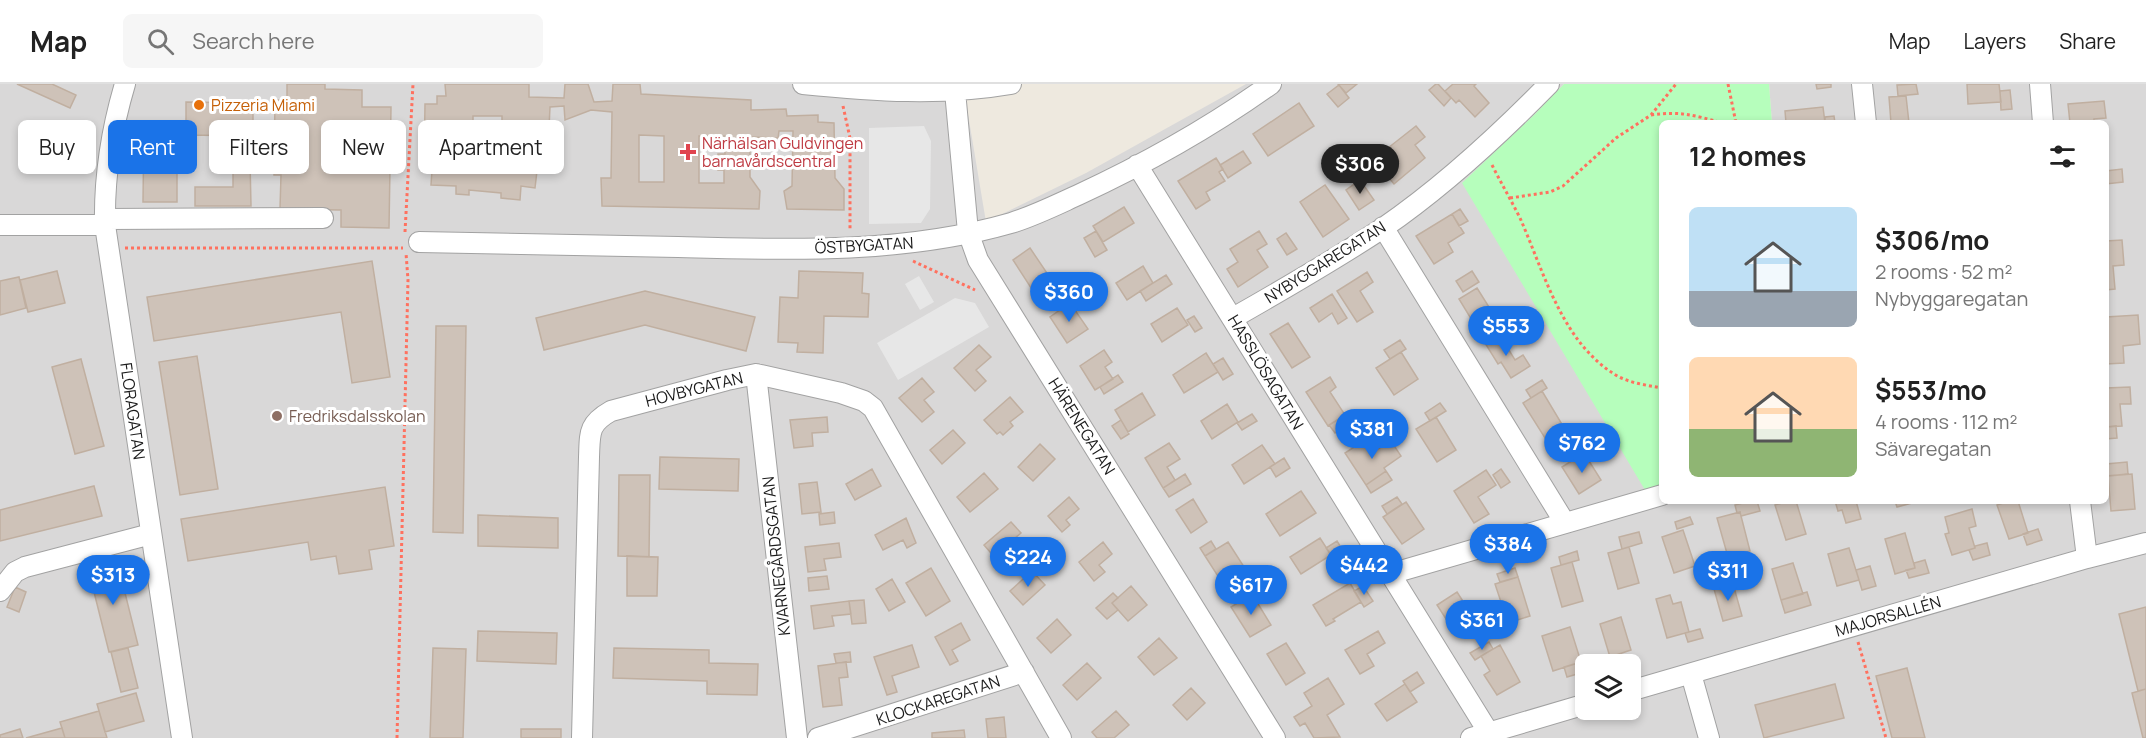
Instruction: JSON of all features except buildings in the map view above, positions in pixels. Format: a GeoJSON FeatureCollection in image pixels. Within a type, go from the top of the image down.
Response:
{"type":"FeatureCollection","features":[{"type":"Feature","properties":{"kind":"street","name":"FLORAGATAN"},"geometry":{"type":"LineString","coordinates":[[125,84],[110,143],[105,222],[182,738]]}},
{"type":"Feature","properties":{"kind":"street"},"geometry":{"type":"LineString","coordinates":[[804,84],[901,92],[955,91],[1011,84]]}},
{"type":"Feature","properties":{"kind":"street","name":"ÖSTBYGATAN"},"geometry":{"type":"LineString","coordinates":[[412,245],[850,248],[911,244],[1011,223],[1041,212],[1137,165],[1224,115],[1271,84]]}},
{"type":"Feature","properties":{"kind":"street","name":"NYBYGGAREGATAN"},"geometry":{"type":"LineString","coordinates":[[1233,318],[1306,276],[1410,208],[1483,148],[1549,84]]}},
{"type":"Feature","properties":{"kind":"street"},"geometry":{"type":"LineString","coordinates":[[1862,84],[1866,120]]}},
{"type":"Feature","properties":{"kind":"street"},"geometry":{"type":"LineString","coordinates":[[2040,84],[2043,120]]}},
{"type":"Feature","properties":{"kind":"street","name":"HÄRENEGATAN"},"geometry":{"type":"LineString","coordinates":[[955,91],[968,232],[978,260],[1275,738]]}},
{"type":"Feature","properties":{"kind":"street","name":"HASSLÖSAGATAN"},"geometry":{"type":"LineString","coordinates":[[1137,165],[1390,574],[1480,735]]}},
{"type":"Feature","properties":{"kind":"street"},"geometry":{"type":"LineString","coordinates":[[0,225],[323,218]]}},
{"type":"Feature","properties":{"kind":"street"},"geometry":{"type":"LineString","coordinates":[[1383,227],[1565,524]]}},
{"type":"Feature","properties":{"kind":"street","name":"HOVBYGATAN"},"geometry":{"type":"LineString","coordinates":[[582,738],[589,457],[590,431],[593,424],[611,411],[756,374],[841,393],[864,401],[873,408],[1061,738]]}},
{"type":"Feature","properties":{"kind":"street","name":"KVARNEGÅRDSGATAN"},"geometry":{"type":"LineString","coordinates":[[756,374],[797,738]]}},
{"type":"Feature","properties":{"kind":"street"},"geometry":{"type":"LineString","coordinates":[[1390,574],[1659,496]]}},
{"type":"Feature","properties":{"kind":"street"},"geometry":{"type":"LineString","coordinates":[[2080,504],[2087,558]]}},
{"type":"Feature","properties":{"kind":"street"},"geometry":{"type":"LineString","coordinates":[[0,591],[15,572],[25,567],[151,534]]}},
{"type":"Feature","properties":{"kind":"street","name":"MAJORSALLÉN"},"geometry":{"type":"LineString","coordinates":[[1641,688],[2087,558],[2146,543]]}},
{"type":"Feature","properties":{"kind":"street","name":"KLOCKAREGATAN"},"geometry":{"type":"LineString","coordinates":[[818,738],[1024,672]]}},
{"type":"Feature","properties":{"kind":"street"},"geometry":{"type":"LineString","coordinates":[[1691,674],[1709,738]]}},
{"type":"Feature","properties":{"kind":"street"},"geometry":{"type":"LineString","coordinates":[[1480,735],[1575,707]]}},
{"type":"Feature","properties":{"kind":"path"},"geometry":{"type":"LineString","coordinates":[[397,738],[408,280],[412,245],[405,231],[413,84]]}},
{"type":"Feature","properties":{"kind":"path"},"geometry":{"type":"LineString","coordinates":[[1510,198],[1550,192],[1563,186],[1616,138],[1651,115],[1676,84]]}},
{"type":"Feature","properties":{"kind":"path"},"geometry":{"type":"LineString","coordinates":[[1728,84],[1735,120]]}},
{"type":"Feature","properties":{"kind":"path"},"geometry":{"type":"LineString","coordinates":[[844,88],[843,107],[850,138],[850,248]]}},
{"type":"Feature","properties":{"kind":"path"},"geometry":{"type":"LineString","coordinates":[[1651,115],[1670,112],[1692,114],[1712,120]]}},
{"type":"Feature","properties":{"kind":"path"},"geometry":{"type":"LineString","coordinates":[[1483,148],[1510,198],[1552,295],[1565,321],[1580,342],[1615,375],[1637,384],[1659,388]]}},
{"type":"Feature","properties":{"kind":"path"},"geometry":{"type":"LineString","coordinates":[[108,249],[412,245]]}},
{"type":"Feature","properties":{"kind":"path"},"geometry":{"type":"LineString","coordinates":[[906,261],[914,261],[978,291],[993,284]]}},
{"type":"Feature","properties":{"kind":"path"},"geometry":{"type":"LineString","coordinates":[[1853,626],[1886,738]]}},
{"type":"Feature","properties":{"kind":"shaded area"},"geometry":{"type":"Polygon","coordinates":[[[0,84],[963,84],[986,222],[1086,173],[1246,84],[1564,84],[1535,114],[1645,490],[1659,486],[1659,504],[2109,504],[2109,120],[1772,120],[1769,84],[2146,84],[2146,738],[0,738],[0,84]]]}},
{"type":"Feature","properties":{"kind":"shaded area"},"geometry":{"type":"Polygon","coordinates":[[[924,126],[931,141],[930,209],[921,223],[869,224],[869,128],[924,126]]]}},
{"type":"Feature","properties":{"kind":"shaded area"},"geometry":{"type":"Polygon","coordinates":[[[919,276],[934,302],[920,310],[905,284],[919,276]]]}},
{"type":"Feature","properties":{"kind":"shaded area"},"geometry":{"type":"Polygon","coordinates":[[[955,298],[975,303],[989,327],[898,380],[877,343],[955,298]]]}},
{"type":"Feature","properties":{"kind":"green space"},"geometry":{"type":"Polygon","coordinates":[[[1564,84],[1769,84],[1772,120],[1659,120],[1659,486],[1645,490],[1462,183],[1564,84]]]}},
{"type":"Feature","properties":{"kind":"place","name":"Pizzeria Miami"},"geometry":{"type":"Point","coordinates":[199,105]}},
{"type":"Feature","properties":{"kind":"place","name":"Närhälsan Guldvingen barnavårdscentral"},"geometry":{"type":"Point","coordinates":[688,152]}},
{"type":"Feature","properties":{"kind":"place","name":"Fredriksdalsskolan"},"geometry":{"type":"Point","coordinates":[277,416]}}]}
